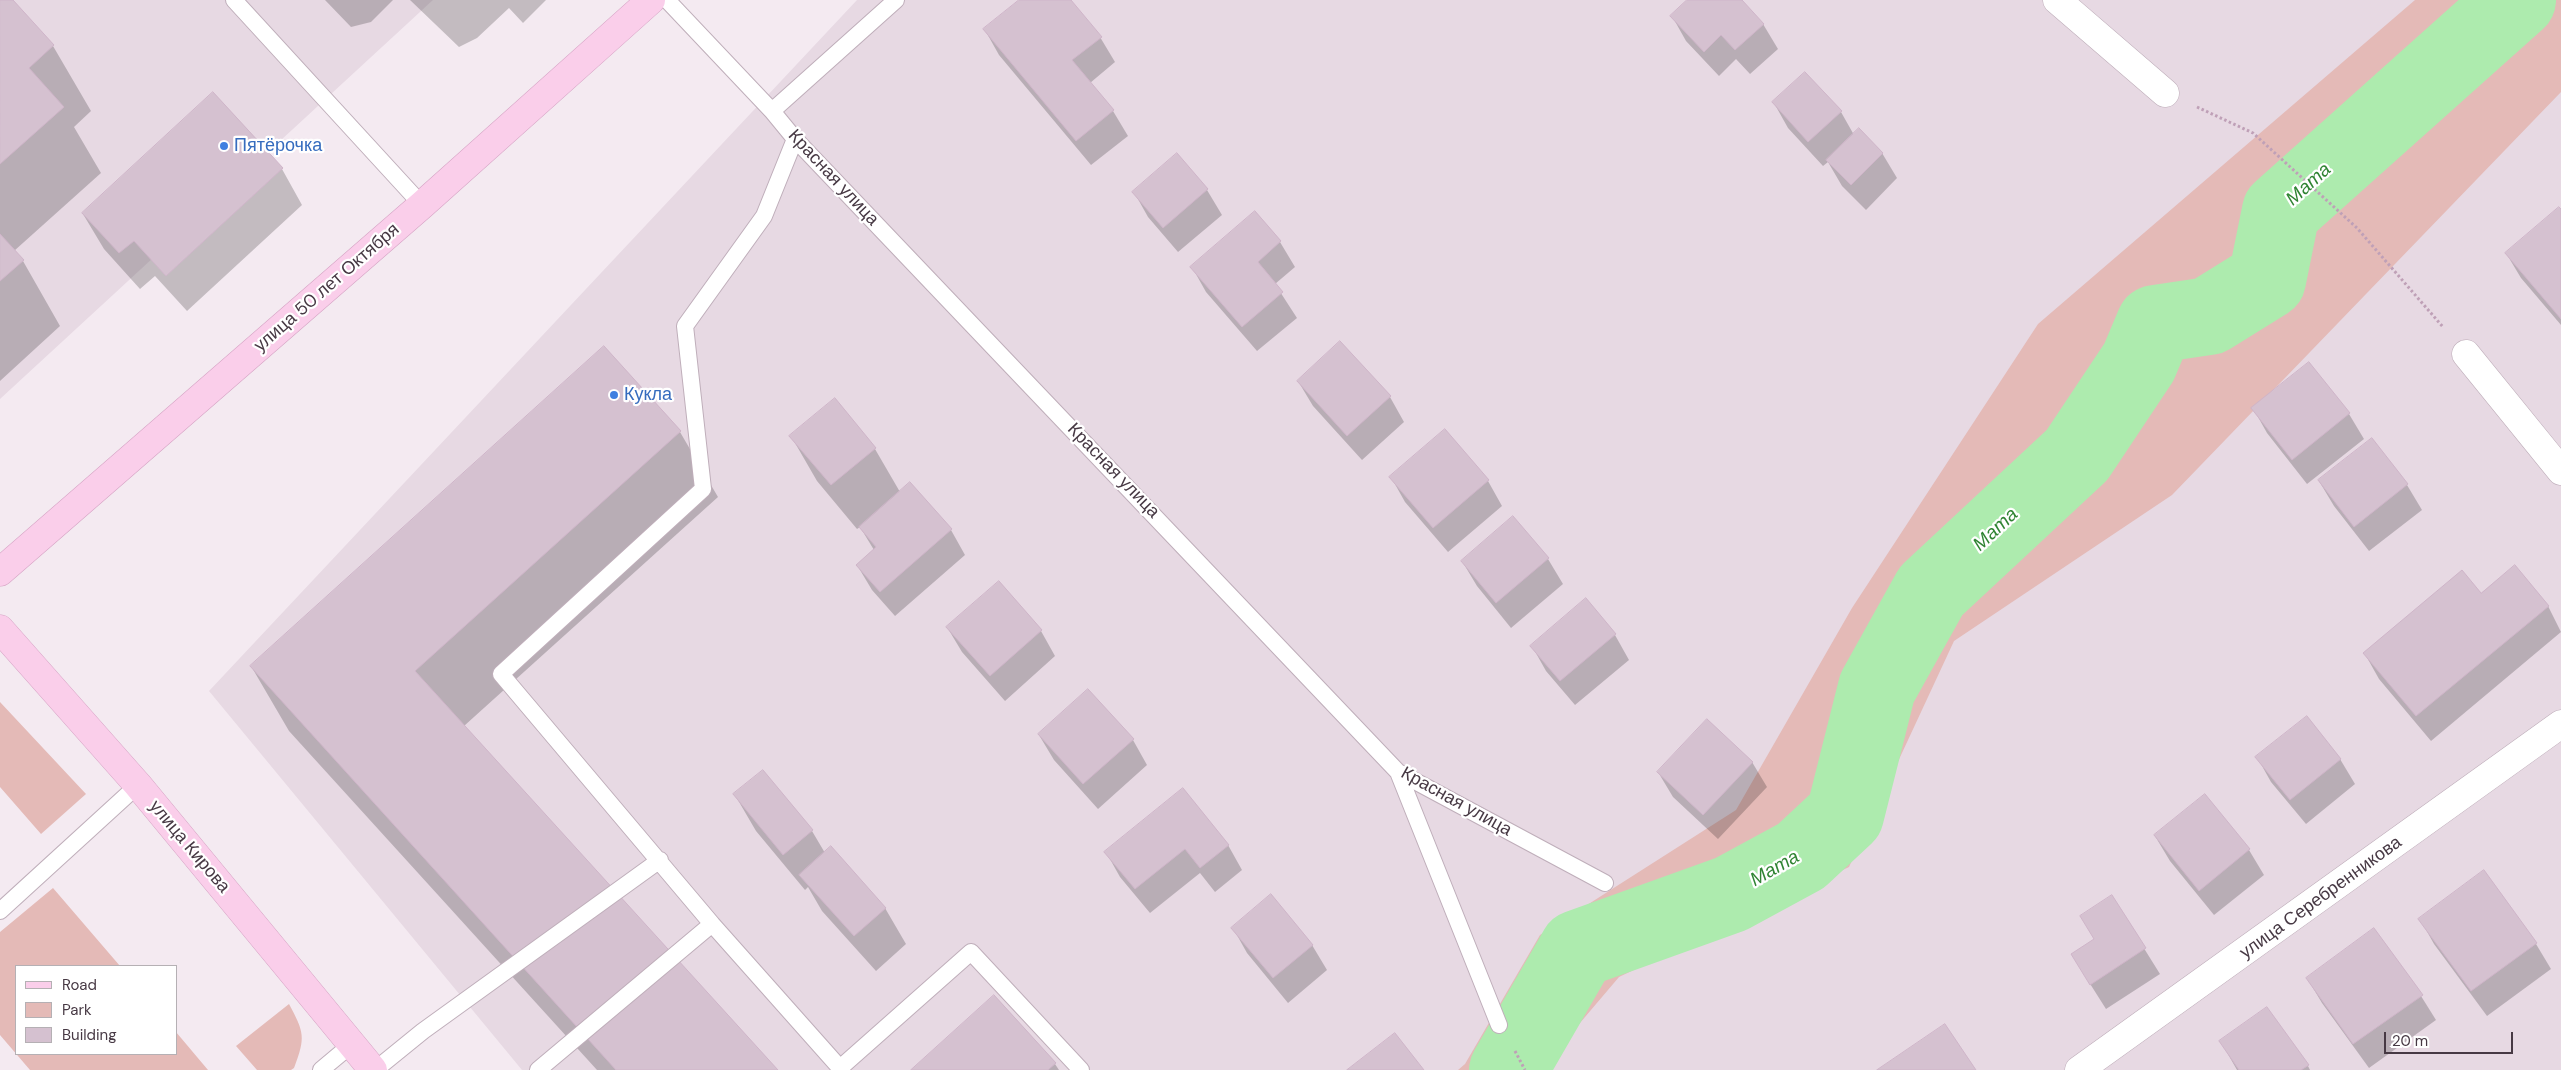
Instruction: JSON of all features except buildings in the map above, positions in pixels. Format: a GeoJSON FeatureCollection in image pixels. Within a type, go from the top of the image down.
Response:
{"type":"FeatureCollection","features":[{"type":"Feature","properties":{"kind":"main road","name":"улица 50 лет Октября"},"geometry":{"type":"LineString","coordinates":[[0,572],[422,205],[650,0]]}},
{"type":"Feature","properties":{"kind":"main road","name":"улица Кирова"},"geometry":{"type":"LineString","coordinates":[[0,629],[138,785],[374,1070]]}},
{"type":"Feature","properties":{"kind":"street"},"geometry":{"type":"LineString","coordinates":[[2056,0],[2165,93]]}},
{"type":"Feature","properties":{"kind":"street"},"geometry":{"type":"LineString","coordinates":[[2466,354],[2561,471]]}},
{"type":"Feature","properties":{"kind":"street","name":"улица Серебренникова"},"geometry":{"type":"LineString","coordinates":[[2079,1070],[2561,724]]}},
{"type":"Feature","properties":{"kind":"lane"},"geometry":{"type":"LineString","coordinates":[[234,0],[422,205]]}},
{"type":"Feature","properties":{"kind":"lane","name":"Красная улица"},"geometry":{"type":"LineString","coordinates":[[667,0],[772,111],[795,139],[1398,772],[1605,882]]}},
{"type":"Feature","properties":{"kind":"lane"},"geometry":{"type":"LineString","coordinates":[[772,111],[896,0]]}},
{"type":"Feature","properties":{"kind":"lane"},"geometry":{"type":"LineString","coordinates":[[795,139],[764,216],[684,326],[703,489],[500,674],[660,860],[712,924],[840,1068],[971,952],[1081,1070]]}},
{"type":"Feature","properties":{"kind":"lane"},"geometry":{"type":"LineString","coordinates":[[1398,772],[1499,1025]]}},
{"type":"Feature","properties":{"kind":"lane"},"geometry":{"type":"LineString","coordinates":[[0,911],[138,785]]}},
{"type":"Feature","properties":{"kind":"lane"},"geometry":{"type":"LineString","coordinates":[[374,1070],[423,1031],[660,860]]}},
{"type":"Feature","properties":{"kind":"lane"},"geometry":{"type":"LineString","coordinates":[[538,1070],[560,1064],[712,924]]}},
{"type":"Feature","properties":{"kind":"lane"},"geometry":{"type":"LineString","coordinates":[[321,1070],[352,1044]]}},
{"type":"Feature","properties":{"kind":"path"},"geometry":{"type":"LineString","coordinates":[[2165,93],[2253,132],[2357,228],[2466,354]]}},
{"type":"Feature","properties":{"kind":"shaded area"},"geometry":{"type":"Polygon","coordinates":[[[0,0],[433,0],[0,399],[0,0]]]}},
{"type":"Feature","properties":{"kind":"shaded area"},"geometry":{"type":"Polygon","coordinates":[[[857,0],[2561,0],[2561,1070],[522,1070],[209,691],[857,0]]]}},
{"type":"Feature","properties":{"kind":"green space"},"geometry":{"type":"Polygon","coordinates":[[[2415,0],[2561,0],[2561,92],[2172,495],[1954,641],[1849,867],[1619,977],[1540,1070],[1458,1070],[1465,1064],[1540,935],[1736,810],[1852,608],[2038,324],[2415,0]]]}},
{"type":"Feature","properties":{"kind":"green space"},"geometry":{"type":"Polygon","coordinates":[[[0,702],[86,794],[41,834],[0,787],[0,702]]]}},
{"type":"Feature","properties":{"kind":"green space"},"geometry":{"type":"Polygon","coordinates":[[[53,888],[119,965],[15,965],[15,1053],[0,1035],[0,932],[53,888]]]}},
{"type":"Feature","properties":{"kind":"green space"},"geometry":{"type":"Polygon","coordinates":[[[289,1004],[298,1021],[302,1035],[302,1042],[294,1068],[291,1070],[257,1070],[236,1046],[289,1004]]]}},
{"type":"Feature","properties":{"kind":"green space"},"geometry":{"type":"Polygon","coordinates":[[[178,1034],[208,1070],[30,1070],[17,1055],[178,1055],[178,1034]]]}},
{"type":"Feature","properties":{"kind":"waterway","name":"Мата"},"geometry":{"type":"LineString","coordinates":[[1508,1070],[1578,949],[1731,894],[1801,856],[1845,815],[1877,688],[1931,591],[2077,455],[2139,362],[2155,324],[2209,316],[2267,280],[2281,211],[2517,0]]}},
{"type":"Feature","properties":{"kind":"place","name":"Пятёрочка"},"geometry":{"type":"Point","coordinates":[224,146]}},
{"type":"Feature","properties":{"kind":"place","name":"Кукла"},"geometry":{"type":"Point","coordinates":[614,395]}}]}
